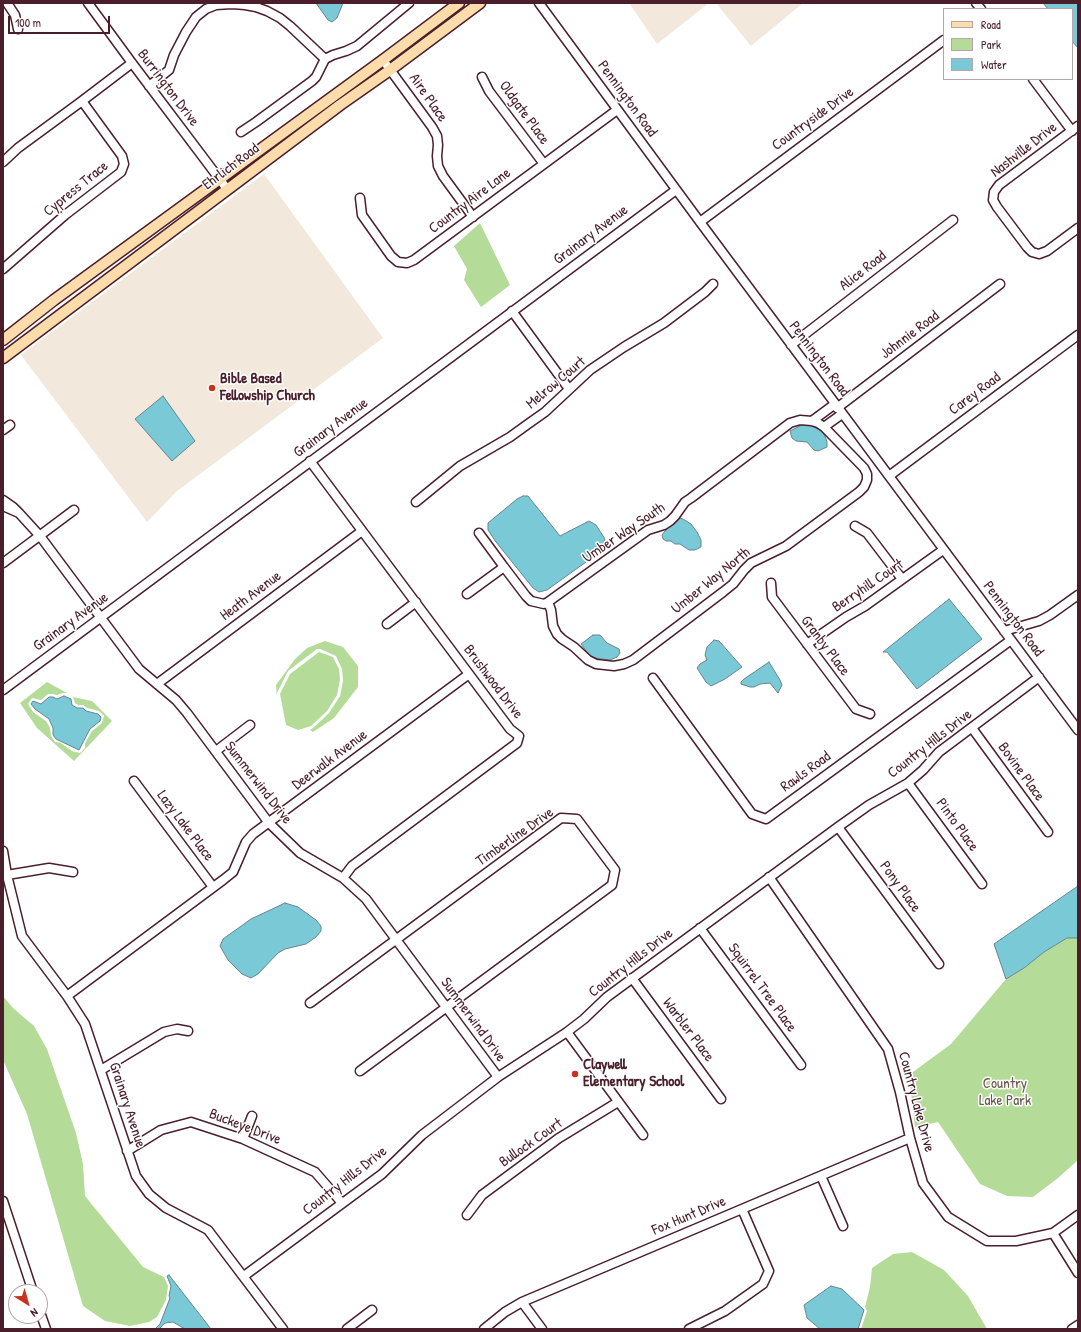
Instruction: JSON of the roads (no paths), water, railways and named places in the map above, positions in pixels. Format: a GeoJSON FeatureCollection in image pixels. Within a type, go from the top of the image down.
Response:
{"type":"FeatureCollection","features":[{"type":"Feature","properties":{"kind":"main road","name":"Ehrlich Road"},"geometry":{"type":"LineString","coordinates":[[3,340],[54,300],[459,3]]}},
{"type":"Feature","properties":{"kind":"main road","name":"Ehrlich Road"},"geometry":{"type":"LineString","coordinates":[[3,358],[227,189],[480,3]]}},
{"type":"Feature","properties":{"kind":"street"},"geometry":{"type":"LineString","coordinates":[[7,3],[15,15],[18,29]]}},
{"type":"Feature","properties":{"kind":"street","name":"Burrington Drive"},"geometry":{"type":"LineString","coordinates":[[88,3],[227,189]]}},
{"type":"Feature","properties":{"kind":"street"},"geometry":{"type":"LineString","coordinates":[[241,132],[312,81],[316,77],[325,59],[357,46],[409,3]]}},
{"type":"Feature","properties":{"kind":"street","name":"Pennington Road"},"geometry":{"type":"LineString","coordinates":[[539,3],[838,409],[1078,730]]}},
{"type":"Feature","properties":{"kind":"street"},"geometry":{"type":"LineString","coordinates":[[149,86],[169,70],[174,55],[196,17],[206,9],[216,5],[232,4],[256,6],[267,11],[280,18],[290,26],[325,59]]}},
{"type":"Feature","properties":{"kind":"street","name":"Countryside Drive"},"geometry":{"type":"LineString","coordinates":[[700,222],[943,41]]}},
{"type":"Feature","properties":{"kind":"street","name":"Aire Place"},"geometry":{"type":"LineString","coordinates":[[383,60],[432,127],[437,136],[438,145],[436,156],[438,166],[443,176],[473,217]]}},
{"type":"Feature","properties":{"kind":"street"},"geometry":{"type":"LineString","coordinates":[[3,162],[18,148],[132,63]]}},
{"type":"Feature","properties":{"kind":"street","name":"Oldgate Place"},"geometry":{"type":"LineString","coordinates":[[482,77],[490,91],[544,164]]}},
{"type":"Feature","properties":{"kind":"street"},"geometry":{"type":"LineString","coordinates":[[1034,80],[1075,129]]}},
{"type":"Feature","properties":{"kind":"street","name":"Cypress Trace"},"geometry":{"type":"LineString","coordinates":[[3,268],[65,215],[121,172],[124,164],[122,156],[82,101]]}},
{"type":"Feature","properties":{"kind":"street","name":"Country Aire Lane"},"geometry":{"type":"LineString","coordinates":[[360,198],[362,215],[374,233],[391,256],[398,262],[407,263],[414,260],[617,110]]}},
{"type":"Feature","properties":{"kind":"street","name":"Nashville Drive"},"geometry":{"type":"LineString","coordinates":[[1075,129],[999,185],[994,192],[993,200],[1032,252],[1039,254],[1047,251],[1078,228]]}},
{"type":"Feature","properties":{"kind":"street","name":"Grainary Avenue"},"geometry":{"type":"LineString","coordinates":[[3,690],[676,190]]}},
{"type":"Feature","properties":{"kind":"street","name":"Alice Road"},"geometry":{"type":"LineString","coordinates":[[791,345],[953,220]]}},
{"type":"Feature","properties":{"kind":"street","name":"Melrow Court"},"geometry":{"type":"LineString","coordinates":[[416,502],[460,466],[510,437],[545,412],[590,370],[611,355],[676,315],[713,284]]}},
{"type":"Feature","properties":{"kind":"street","name":"Johnnie Road"},"geometry":{"type":"LineString","coordinates":[[838,409],[1000,284]]}},
{"type":"Feature","properties":{"kind":"street"},"geometry":{"type":"LineString","coordinates":[[512,311],[569,389]]}},
{"type":"Feature","properties":{"kind":"street","name":"Carey Road"},"geometry":{"type":"LineString","coordinates":[[889,476],[1078,335]]}},
{"type":"Feature","properties":{"kind":"street"},"geometry":{"type":"LineString","coordinates":[[812,421],[838,409]]}},
{"type":"Feature","properties":{"kind":"street"},"geometry":{"type":"LineString","coordinates":[[812,421],[824,427],[838,409]]}},
{"type":"Feature","properties":{"kind":"street","name":"Umber Way South"},"geometry":{"type":"LineString","coordinates":[[548,602],[648,530],[664,525],[670,521],[685,502],[790,423],[800,420],[812,421]]}},
{"type":"Feature","properties":{"kind":"street","name":"Umber Way North"},"geometry":{"type":"LineString","coordinates":[[548,602],[551,610],[553,626],[557,634],[588,660],[596,664],[614,666],[633,660],[733,584],[751,562],[786,546],[864,487],[867,480],[867,474],[864,468],[824,427]]}},
{"type":"Feature","properties":{"kind":"street","name":"Brushwood Drive"},"geometry":{"type":"LineString","coordinates":[[310,461],[510,729],[519,736],[518,742],[352,866],[343,878]]}},
{"type":"Feature","properties":{"kind":"street","name":"Summerwind Drive"},"geometry":{"type":"LineString","coordinates":[[3,500],[13,507],[40,536],[139,669],[176,700],[187,713],[269,823],[300,853],[343,878],[366,899],[498,1077]]}},
{"type":"Feature","properties":{"kind":"street","name":"Summerwind Drive"},"geometry":{"type":"LineString","coordinates":[[3,506],[19,513]]}},
{"type":"Feature","properties":{"kind":"street"},"geometry":{"type":"LineString","coordinates":[[3,563],[74,510]]}},
{"type":"Feature","properties":{"kind":"street"},"geometry":{"type":"LineString","coordinates":[[855,526],[867,533],[902,579]]}},
{"type":"Feature","properties":{"kind":"street","name":"Heath Avenue"},"geometry":{"type":"LineString","coordinates":[[157,684],[362,531]]}},
{"type":"Feature","properties":{"kind":"street"},"geometry":{"type":"LineString","coordinates":[[479,533],[531,601],[544,604],[548,602]]}},
{"type":"Feature","properties":{"kind":"street","name":"Berryhill Court"},"geometry":{"type":"LineString","coordinates":[[807,644],[846,617],[865,606],[943,550]]}},
{"type":"Feature","properties":{"kind":"street"},"geometry":{"type":"LineString","coordinates":[[467,594],[504,567]]}},
{"type":"Feature","properties":{"kind":"street","name":"Granby Place"},"geometry":{"type":"LineString","coordinates":[[771,583],[772,597],[856,710],[870,714]]}},
{"type":"Feature","properties":{"kind":"street"},"geometry":{"type":"LineString","coordinates":[[1004,631],[1039,621],[1078,595]]}},
{"type":"Feature","properties":{"kind":"street"},"geometry":{"type":"LineString","coordinates":[[387,624],[416,602]]}},
{"type":"Feature","properties":{"kind":"street","name":"Rawls Road"},"geometry":{"type":"LineString","coordinates":[[653,678],[752,814],[766,819],[1011,640]]}},
{"type":"Feature","properties":{"kind":"street","name":"Deerwalk Avenue"},"geometry":{"type":"LineString","coordinates":[[67,996],[233,872],[246,842],[253,834],[469,674]]}},
{"type":"Feature","properties":{"kind":"street","name":"Country Hills Drive"},"geometry":{"type":"LineString","coordinates":[[244,1276],[382,1174],[422,1135],[498,1077],[567,1032],[584,1019],[607,997],[838,826],[869,805],[908,782],[923,770],[939,752],[1039,677]]}},
{"type":"Feature","properties":{"kind":"street"},"geometry":{"type":"LineString","coordinates":[[216,751],[250,725]]}},
{"type":"Feature","properties":{"kind":"street","name":"Bovine Place"},"geometry":{"type":"LineString","coordinates":[[972,728],[1048,832]]}},
{"type":"Feature","properties":{"kind":"street","name":"Lazy Lake Place"},"geometry":{"type":"LineString","coordinates":[[134,781],[213,887]]}},
{"type":"Feature","properties":{"kind":"street","name":"Pinto Place"},"geometry":{"type":"LineString","coordinates":[[908,782],[982,884]]}},
{"type":"Feature","properties":{"kind":"street","name":"Timberline Drive"},"geometry":{"type":"LineString","coordinates":[[310,1003],[561,818],[577,819],[615,870],[612,885],[360,1071]]}},
{"type":"Feature","properties":{"kind":"street","name":"Pony Place"},"geometry":{"type":"LineString","coordinates":[[838,826],[939,964]]}},
{"type":"Feature","properties":{"kind":"street","name":"Grainary Avenue"},"geometry":{"type":"LineString","coordinates":[[3,851],[7,875],[22,936],[67,996],[85,1024],[136,1176],[149,1194],[166,1208],[208,1230],[283,1329]]}},
{"type":"Feature","properties":{"kind":"street"},"geometry":{"type":"LineString","coordinates":[[7,875],[49,868],[73,872]]}},
{"type":"Feature","properties":{"kind":"street","name":"Country Lake Drive"},"geometry":{"type":"LineString","coordinates":[[769,877],[888,1049],[900,1092],[910,1138],[923,1183],[948,1217],[987,1241],[1016,1241],[1053,1233],[1078,1215]]}},
{"type":"Feature","properties":{"kind":"street","name":"Squirrel Tree Place"},"geometry":{"type":"LineString","coordinates":[[700,928],[801,1065]]}},
{"type":"Feature","properties":{"kind":"street","name":"Warbler Place"},"geometry":{"type":"LineString","coordinates":[[632,978],[721,1099]]}},
{"type":"Feature","properties":{"kind":"street"},"geometry":{"type":"LineString","coordinates":[[101,1070],[164,1032],[177,1029],[188,1031]]}},
{"type":"Feature","properties":{"kind":"street"},"geometry":{"type":"LineString","coordinates":[[567,1032],[643,1135]]}},
{"type":"Feature","properties":{"kind":"street","name":"Bullock Court"},"geometry":{"type":"LineString","coordinates":[[467,1215],[482,1195],[559,1138],[618,1102]]}},
{"type":"Feature","properties":{"kind":"street"},"geometry":{"type":"LineString","coordinates":[[243,1139],[252,1116]]}},
{"type":"Feature","properties":{"kind":"street","name":"Buckeye Drive"},"geometry":{"type":"LineString","coordinates":[[127,1151],[161,1130],[191,1122],[243,1139],[315,1172],[342,1203]]}},
{"type":"Feature","properties":{"kind":"street","name":"Fox Hunt Drive"},"geometry":{"type":"LineString","coordinates":[[484,1329],[505,1312],[522,1302],[910,1138]]}},
{"type":"Feature","properties":{"kind":"street"},"geometry":{"type":"LineString","coordinates":[[821,1176],[843,1226]]}},
{"type":"Feature","properties":{"kind":"street"},"geometry":{"type":"LineString","coordinates":[[3,1201],[6,1221],[31,1284]]}},
{"type":"Feature","properties":{"kind":"street"},"geometry":{"type":"LineString","coordinates":[[688,1329],[725,1311],[763,1284],[769,1271],[742,1209]]}},
{"type":"Feature","properties":{"kind":"street"},"geometry":{"type":"LineString","coordinates":[[1053,1233],[1078,1273]]}},
{"type":"Feature","properties":{"kind":"street"},"geometry":{"type":"LineString","coordinates":[[522,1302],[542,1329]]}},
{"type":"Feature","properties":{"kind":"street"},"geometry":{"type":"LineString","coordinates":[[347,1329],[372,1310]]}},
{"type":"Feature","properties":{"kind":"street"},"geometry":{"type":"LineString","coordinates":[[1072,1329],[1078,1325]]}},
{"type":"Feature","properties":{"kind":"water"},"geometry":{"type":"Polygon","coordinates":[[[316,3],[343,3],[337,18],[332,22],[328,20],[316,3]]]}},
{"type":"Feature","properties":{"kind":"water"},"geometry":{"type":"Polygon","coordinates":[[[1043,3],[1078,3],[1078,48],[1073,42],[1073,8],[1047,8],[1043,3]]]}},
{"type":"Feature","properties":{"kind":"water"},"geometry":{"type":"Polygon","coordinates":[[[163,396],[195,441],[172,461],[135,419],[163,396]]]}},
{"type":"Feature","properties":{"kind":"water"},"geometry":{"type":"Polygon","coordinates":[[[808,424],[822,431],[827,442],[827,447],[818,451],[814,450],[807,442],[796,441],[792,438],[790,431],[802,425],[808,424]]]}},
{"type":"Feature","properties":{"kind":"water"},"geometry":{"type":"Polygon","coordinates":[[[523,496],[528,496],[560,536],[589,521],[596,525],[605,539],[602,546],[586,562],[547,590],[539,592],[533,588],[488,530],[488,523],[517,499],[523,496]]]}},
{"type":"Feature","properties":{"kind":"water"},"geometry":{"type":"Polygon","coordinates":[[[679,518],[691,524],[701,540],[701,547],[695,550],[689,550],[680,544],[675,544],[671,541],[666,541],[663,539],[662,535],[665,531],[679,518]]]}},
{"type":"Feature","properties":{"kind":"water"},"geometry":{"type":"Polygon","coordinates":[[[949,599],[982,639],[917,689],[887,652],[883,652],[949,599]]]}},
{"type":"Feature","properties":{"kind":"water"},"geometry":{"type":"Polygon","coordinates":[[[593,635],[600,635],[607,643],[619,649],[620,653],[617,657],[610,660],[590,656],[581,644],[593,635]]]}},
{"type":"Feature","properties":{"kind":"water"},"geometry":{"type":"Polygon","coordinates":[[[714,640],[719,641],[742,667],[725,679],[711,686],[706,682],[697,668],[700,664],[707,660],[705,655],[707,647],[714,640]]]}},
{"type":"Feature","properties":{"kind":"water"},"geometry":{"type":"Polygon","coordinates":[[[769,662],[782,685],[778,693],[770,683],[760,684],[754,687],[741,684],[744,679],[769,662]]]}},
{"type":"Feature","properties":{"kind":"water"},"geometry":{"type":"Polygon","coordinates":[[[64,696],[71,699],[72,705],[77,708],[83,708],[86,711],[98,714],[101,717],[100,721],[90,729],[79,750],[56,739],[53,735],[53,728],[49,719],[35,709],[31,704],[33,701],[41,704],[49,697],[57,699],[64,696]]]}},
{"type":"Feature","properties":{"kind":"water"},"geometry":{"type":"Polygon","coordinates":[[[1078,886],[1078,938],[1067,938],[1044,952],[1024,968],[1006,979],[994,944],[1078,886]]]}},
{"type":"Feature","properties":{"kind":"water"},"geometry":{"type":"Polygon","coordinates":[[[285,903],[298,907],[316,920],[321,926],[321,931],[316,937],[306,944],[285,949],[278,953],[258,974],[251,978],[242,974],[228,960],[220,946],[223,939],[251,919],[285,903]]]}},
{"type":"Feature","properties":{"kind":"water"},"geometry":{"type":"Polygon","coordinates":[[[169,1275],[211,1329],[185,1329],[173,1322],[165,1323],[159,1329],[155,1329],[160,1324],[170,1298],[171,1286],[167,1276],[169,1275]]]}},
{"type":"Feature","properties":{"kind":"water"},"geometry":{"type":"Polygon","coordinates":[[[831,1286],[842,1289],[864,1310],[858,1329],[820,1329],[807,1318],[804,1305],[831,1286]]]}},
{"type":"Feature","properties":{"kind":"place","name":"Bible Based Fellowship Church"},"geometry":{"type":"Point","coordinates":[212,388]}},
{"type":"Feature","properties":{"kind":"place","name":"Claywell Elementary School"},"geometry":{"type":"Point","coordinates":[575,1074]}},
{"type":"Feature","properties":{"kind":"park label","name":"Country Lake Park"},"geometry":{"type":"Point","coordinates":[1005,1092]}}]}
